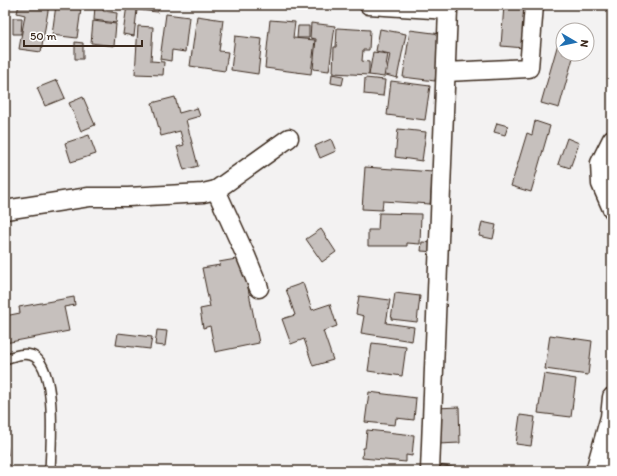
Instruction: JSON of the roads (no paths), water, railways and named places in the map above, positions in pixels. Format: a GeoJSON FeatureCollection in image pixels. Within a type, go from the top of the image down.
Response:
{"type":"FeatureCollection","features":[{"type":"Feature","properties":{"kind":"street"},"geometry":{"type":"LineString","coordinates":[[369,5],[448,8],[430,471]]}},
{"type":"Feature","properties":{"kind":"street"},"geometry":{"type":"LineString","coordinates":[[446,72],[529,68],[534,5]]}},
{"type":"Feature","properties":{"kind":"street"},"geometry":{"type":"LineString","coordinates":[[5,210],[89,198],[203,193],[216,190],[288,138]]}},
{"type":"Feature","properties":{"kind":"street"},"geometry":{"type":"LineString","coordinates":[[612,139],[600,163],[601,184],[612,209]]}},
{"type":"Feature","properties":{"kind":"street"},"geometry":{"type":"LineString","coordinates":[[216,190],[259,288]]}},
{"type":"Feature","properties":{"kind":"street"},"geometry":{"type":"LineString","coordinates":[[595,471],[611,415],[612,397]]}},
{"type":"Feature","properties":{"kind":"lane"},"geometry":{"type":"LineString","coordinates":[[5,358],[22,354],[34,356],[42,364],[48,380],[51,410],[50,471]]}}]}
